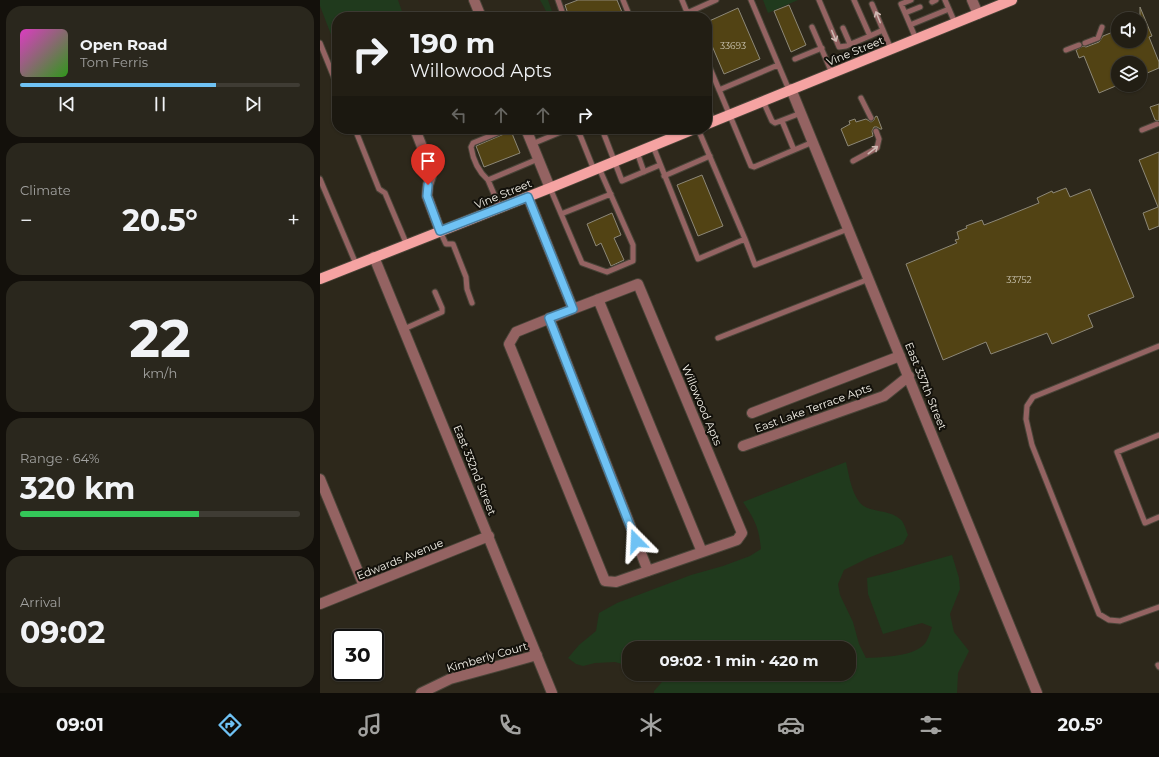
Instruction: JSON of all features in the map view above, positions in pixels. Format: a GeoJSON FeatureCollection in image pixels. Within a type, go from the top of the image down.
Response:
{"type":"FeatureCollection","features":[{"type":"Feature","properties":{"kind":"main road","name":"Vine Street"},"geometry":{"type":"LineString","coordinates":[[712,121],[1012,0]]}},
{"type":"Feature","properties":{"kind":"main road","name":"Vine Street"},"geometry":{"type":"LineString","coordinates":[[320,279],[597,169],[653,146],[675,134]]}},
{"type":"Feature","properties":{"kind":"street"},"geometry":{"type":"LineString","coordinates":[[474,0],[479,12]]}},
{"type":"Feature","properties":{"kind":"street"},"geometry":{"type":"LineString","coordinates":[[972,0],[978,14]]}},
{"type":"Feature","properties":{"kind":"street","name":"East 337th Street"},"geometry":{"type":"LineString","coordinates":[[790,90],[801,113],[909,376],[1037,693]]}},
{"type":"Feature","properties":{"kind":"street"},"geometry":{"type":"LineString","coordinates":[[417,134],[428,162],[431,176],[427,196],[440,231]]}},
{"type":"Feature","properties":{"kind":"street"},"geometry":{"type":"LineString","coordinates":[[528,134],[550,188]]}},
{"type":"Feature","properties":{"kind":"street"},"geometry":{"type":"LineString","coordinates":[[528,197],[573,309]]}},
{"type":"Feature","properties":{"kind":"street","name":"East 332nd Street"},"geometry":{"type":"LineString","coordinates":[[374,257],[552,693]]}},
{"type":"Feature","properties":{"kind":"street","name":"Willowood Apts"},"geometry":{"type":"LineString","coordinates":[[638,284],[742,533],[737,540],[616,582],[605,581],[509,344],[516,332],[573,309],[638,284]]}},
{"type":"Feature","properties":{"kind":"street"},"geometry":{"type":"LineString","coordinates":[[598,300],[702,552]]}},
{"type":"Feature","properties":{"kind":"street"},"geometry":{"type":"LineString","coordinates":[[549,318],[648,571]]}},
{"type":"Feature","properties":{"kind":"street","name":"East Lake Terrace Apts"},"geometry":{"type":"LineString","coordinates":[[752,413],[900,356]]}},
{"type":"Feature","properties":{"kind":"street","name":"East Lake Terrace Apts"},"geometry":{"type":"LineString","coordinates":[[743,446],[884,396],[909,376]]}},
{"type":"Feature","properties":{"kind":"street"},"geometry":{"type":"LineString","coordinates":[[320,479],[364,586]]}},
{"type":"Feature","properties":{"kind":"street","name":"Edwards Avenue"},"geometry":{"type":"LineString","coordinates":[[320,604],[489,536]]}},
{"type":"Feature","properties":{"kind":"street","name":"Kimberly Court"},"geometry":{"type":"LineString","coordinates":[[421,693],[450,679],[537,655]]}},
{"type":"Feature","properties":{"kind":"lane"},"geometry":{"type":"LineString","coordinates":[[558,0],[562,12]]}},
{"type":"Feature","properties":{"kind":"lane"},"geometry":{"type":"LineString","coordinates":[[623,0],[628,12]]}},
{"type":"Feature","properties":{"kind":"lane"},"geometry":{"type":"LineString","coordinates":[[682,0],[687,12]]}},
{"type":"Feature","properties":{"kind":"lane"},"geometry":{"type":"LineString","coordinates":[[694,12],[716,0]]}},
{"type":"Feature","properties":{"kind":"lane"},"geometry":{"type":"LineString","coordinates":[[751,0],[790,90]]}},
{"type":"Feature","properties":{"kind":"lane"},"geometry":{"type":"LineString","coordinates":[[819,0],[839,47],[883,30]]}},
{"type":"Feature","properties":{"kind":"lane"},"geometry":{"type":"LineString","coordinates":[[854,0],[870,36]]}},
{"type":"Feature","properties":{"kind":"lane"},"geometry":{"type":"LineString","coordinates":[[911,0],[901,4],[916,39]]}},
{"type":"Feature","properties":{"kind":"lane"},"geometry":{"type":"LineString","coordinates":[[945,0],[955,23]]}},
{"type":"Feature","properties":{"kind":"lane"},"geometry":{"type":"LineString","coordinates":[[872,4],[891,49]]}},
{"type":"Feature","properties":{"kind":"lane"},"geometry":{"type":"LineString","coordinates":[[905,13],[920,7]]}},
{"type":"Feature","properties":{"kind":"lane"},"geometry":{"type":"LineString","coordinates":[[910,25],[949,9]]}},
{"type":"Feature","properties":{"kind":"lane"},"geometry":{"type":"LineString","coordinates":[[812,27],[832,73]]}},
{"type":"Feature","properties":{"kind":"lane"},"geometry":{"type":"LineString","coordinates":[[1084,43],[1098,38],[1102,27]]}},
{"type":"Feature","properties":{"kind":"lane"},"geometry":{"type":"LineString","coordinates":[[843,28],[850,44]]}},
{"type":"Feature","properties":{"kind":"lane"},"geometry":{"type":"LineString","coordinates":[[320,43],[332,73]]}},
{"type":"Feature","properties":{"kind":"lane"},"geometry":{"type":"LineString","coordinates":[[1066,50],[1079,45]]}},
{"type":"Feature","properties":{"kind":"lane"},"geometry":{"type":"LineString","coordinates":[[795,59],[822,48]]}},
{"type":"Feature","properties":{"kind":"lane"},"geometry":{"type":"LineString","coordinates":[[719,90],[778,65]]}},
{"type":"Feature","properties":{"kind":"lane"},"geometry":{"type":"LineString","coordinates":[[712,73],[751,166],[754,167],[813,142]]}},
{"type":"Feature","properties":{"kind":"lane"},"geometry":{"type":"LineString","coordinates":[[861,98],[871,118]]}},
{"type":"Feature","properties":{"kind":"lane"},"geometry":{"type":"LineString","coordinates":[[763,101],[772,121],[775,123],[801,113]]}},
{"type":"Feature","properties":{"kind":"lane"},"geometry":{"type":"LineString","coordinates":[[782,121],[794,150]]}},
{"type":"Feature","properties":{"kind":"lane"},"geometry":{"type":"LineString","coordinates":[[1142,130],[1157,124]]}},
{"type":"Feature","properties":{"kind":"lane"},"geometry":{"type":"LineString","coordinates":[[853,161],[877,148],[879,139],[876,131]]}},
{"type":"Feature","properties":{"kind":"lane"},"geometry":{"type":"LineString","coordinates":[[357,134],[379,189],[385,193],[407,245]]}},
{"type":"Feature","properties":{"kind":"lane"},"geometry":{"type":"LineString","coordinates":[[495,134],[473,143],[471,147],[473,158],[481,174],[488,180],[500,208]]}},
{"type":"Feature","properties":{"kind":"lane"},"geometry":{"type":"LineString","coordinates":[[532,144],[556,134]]}},
{"type":"Feature","properties":{"kind":"lane"},"geometry":{"type":"LineString","coordinates":[[550,188],[582,263],[607,272],[633,261],[633,245],[611,194],[579,134]]}},
{"type":"Feature","properties":{"kind":"lane"},"geometry":{"type":"LineString","coordinates":[[604,134],[622,181],[660,166]]}},
{"type":"Feature","properties":{"kind":"lane"},"geometry":{"type":"LineString","coordinates":[[700,134],[755,265],[848,229]]}},
{"type":"Feature","properties":{"kind":"lane"},"geometry":{"type":"LineString","coordinates":[[653,146],[698,259],[745,239]]}},
{"type":"Feature","properties":{"kind":"lane"},"geometry":{"type":"LineString","coordinates":[[637,152],[644,172]]}},
{"type":"Feature","properties":{"kind":"lane"},"geometry":{"type":"LineString","coordinates":[[664,176],[710,156]]}},
{"type":"Feature","properties":{"kind":"lane"},"geometry":{"type":"LineString","coordinates":[[488,180],[538,159]]}},
{"type":"Feature","properties":{"kind":"lane"},"geometry":{"type":"LineString","coordinates":[[320,178],[356,264]]}},
{"type":"Feature","properties":{"kind":"lane"},"geometry":{"type":"LineString","coordinates":[[561,214],[611,194]]}},
{"type":"Feature","properties":{"kind":"lane"},"geometry":{"type":"LineString","coordinates":[[440,231],[446,244],[453,244],[466,277],[467,289],[472,303]]}},
{"type":"Feature","properties":{"kind":"lane"},"geometry":{"type":"LineString","coordinates":[[718,338],[869,279]]}},
{"type":"Feature","properties":{"kind":"lane"},"geometry":{"type":"LineString","coordinates":[[404,329],[442,312],[442,308],[435,292]]}},
{"type":"Feature","properties":{"kind":"lane"},"geometry":{"type":"LineString","coordinates":[[1159,346],[1033,397],[1026,406],[1026,419],[1032,445],[1099,614],[1108,620],[1120,621],[1159,607]]}},
{"type":"Feature","properties":{"kind":"lane"},"geometry":{"type":"LineString","coordinates":[[1159,435],[1117,452],[1145,522],[1159,517]]}},
{"type":"Feature","properties":{"kind":"green space"},"geometry":{"type":"Polygon","coordinates":[[[320,0],[398,0],[402,12],[332,12],[332,37],[320,6],[320,0]]]}},
{"type":"Feature","properties":{"kind":"green space"},"geometry":{"type":"Polygon","coordinates":[[[540,0],[548,0],[552,12],[546,11],[540,0]]]}},
{"type":"Feature","properties":{"kind":"green space"},"geometry":{"type":"Polygon","coordinates":[[[763,0],[798,0],[768,13],[763,0]]]}},
{"type":"Feature","properties":{"kind":"green space"},"geometry":{"type":"Polygon","coordinates":[[[846,462],[852,489],[860,503],[868,508],[895,516],[903,522],[908,535],[903,544],[868,558],[844,570],[838,584],[840,595],[853,622],[859,644],[866,658],[898,655],[915,651],[926,642],[932,627],[922,623],[883,634],[868,594],[867,578],[952,555],[959,578],[960,589],[950,614],[954,632],[969,651],[958,673],[957,693],[654,693],[663,681],[856,681],[856,641],[622,641],[622,664],[615,662],[595,663],[583,666],[576,664],[568,658],[579,645],[596,631],[599,613],[617,603],[691,575],[723,566],[750,556],[761,549],[756,524],[743,502],[846,462]]]}},
{"type":"Feature","properties":{"kind":"building"},"geometry":{"type":"Polygon","coordinates":[[[578,0],[617,0],[622,12],[567,12],[565,5],[578,0]]]}},
{"type":"Feature","properties":{"kind":"building"},"geometry":{"type":"Polygon","coordinates":[[[789,5],[806,45],[791,52],[774,11],[789,5]]]}},
{"type":"Feature","properties":{"kind":"building"},"geometry":{"type":"Polygon","coordinates":[[[738,8],[760,59],[724,74],[712,46],[712,20],[738,8]]]}},
{"type":"Feature","properties":{"kind":"building"},"geometry":{"type":"Polygon","coordinates":[[[1147,24],[1152,36],[1149,37],[1159,62],[1159,68],[1147,73],[1147,56],[1111,56],[1111,88],[1099,93],[1084,56],[1079,58],[1076,50],[1083,46],[1086,47],[1099,42],[1103,36],[1111,33],[1111,48],[1147,48],[1147,24]]]}},
{"type":"Feature","properties":{"kind":"building"},"geometry":{"type":"Polygon","coordinates":[[[1159,104],[1159,121],[1155,120],[1150,107],[1159,104]]]}},
{"type":"Feature","properties":{"kind":"building"},"geometry":{"type":"Polygon","coordinates":[[[877,116],[882,129],[874,127],[872,131],[873,136],[848,146],[841,129],[850,124],[849,121],[855,119],[856,122],[866,119],[871,122],[877,116]]]}},
{"type":"Feature","properties":{"kind":"building"},"geometry":{"type":"Polygon","coordinates":[[[504,134],[512,134],[520,153],[484,167],[476,146],[504,134]]]}},
{"type":"Feature","properties":{"kind":"building"},"geometry":{"type":"Polygon","coordinates":[[[1159,152],[1159,226],[1149,230],[1143,213],[1158,207],[1139,160],[1159,152]]]}},
{"type":"Feature","properties":{"kind":"building"},"geometry":{"type":"Polygon","coordinates":[[[702,175],[723,226],[698,236],[677,185],[702,175]]]}},
{"type":"Feature","properties":{"kind":"building"},"geometry":{"type":"Polygon","coordinates":[[[1066,188],[1070,197],[1090,189],[1134,297],[1088,315],[1093,327],[1052,344],[1047,333],[991,354],[986,342],[943,360],[906,264],[957,243],[955,240],[959,239],[957,232],[967,228],[966,226],[982,220],[984,225],[1039,203],[1037,198],[1052,191],[1053,193],[1066,188]]]}},
{"type":"Feature","properties":{"kind":"building"},"geometry":{"type":"Polygon","coordinates":[[[612,213],[621,235],[614,238],[624,260],[611,266],[601,243],[596,246],[587,224],[612,213]]]}},
{"type":"Feature","properties":{"kind":"route"},"geometry":{"type":"LineString","coordinates":[[428,185],[427,196],[440,231],[528,197],[573,309],[549,318],[636,541]]}}]}
